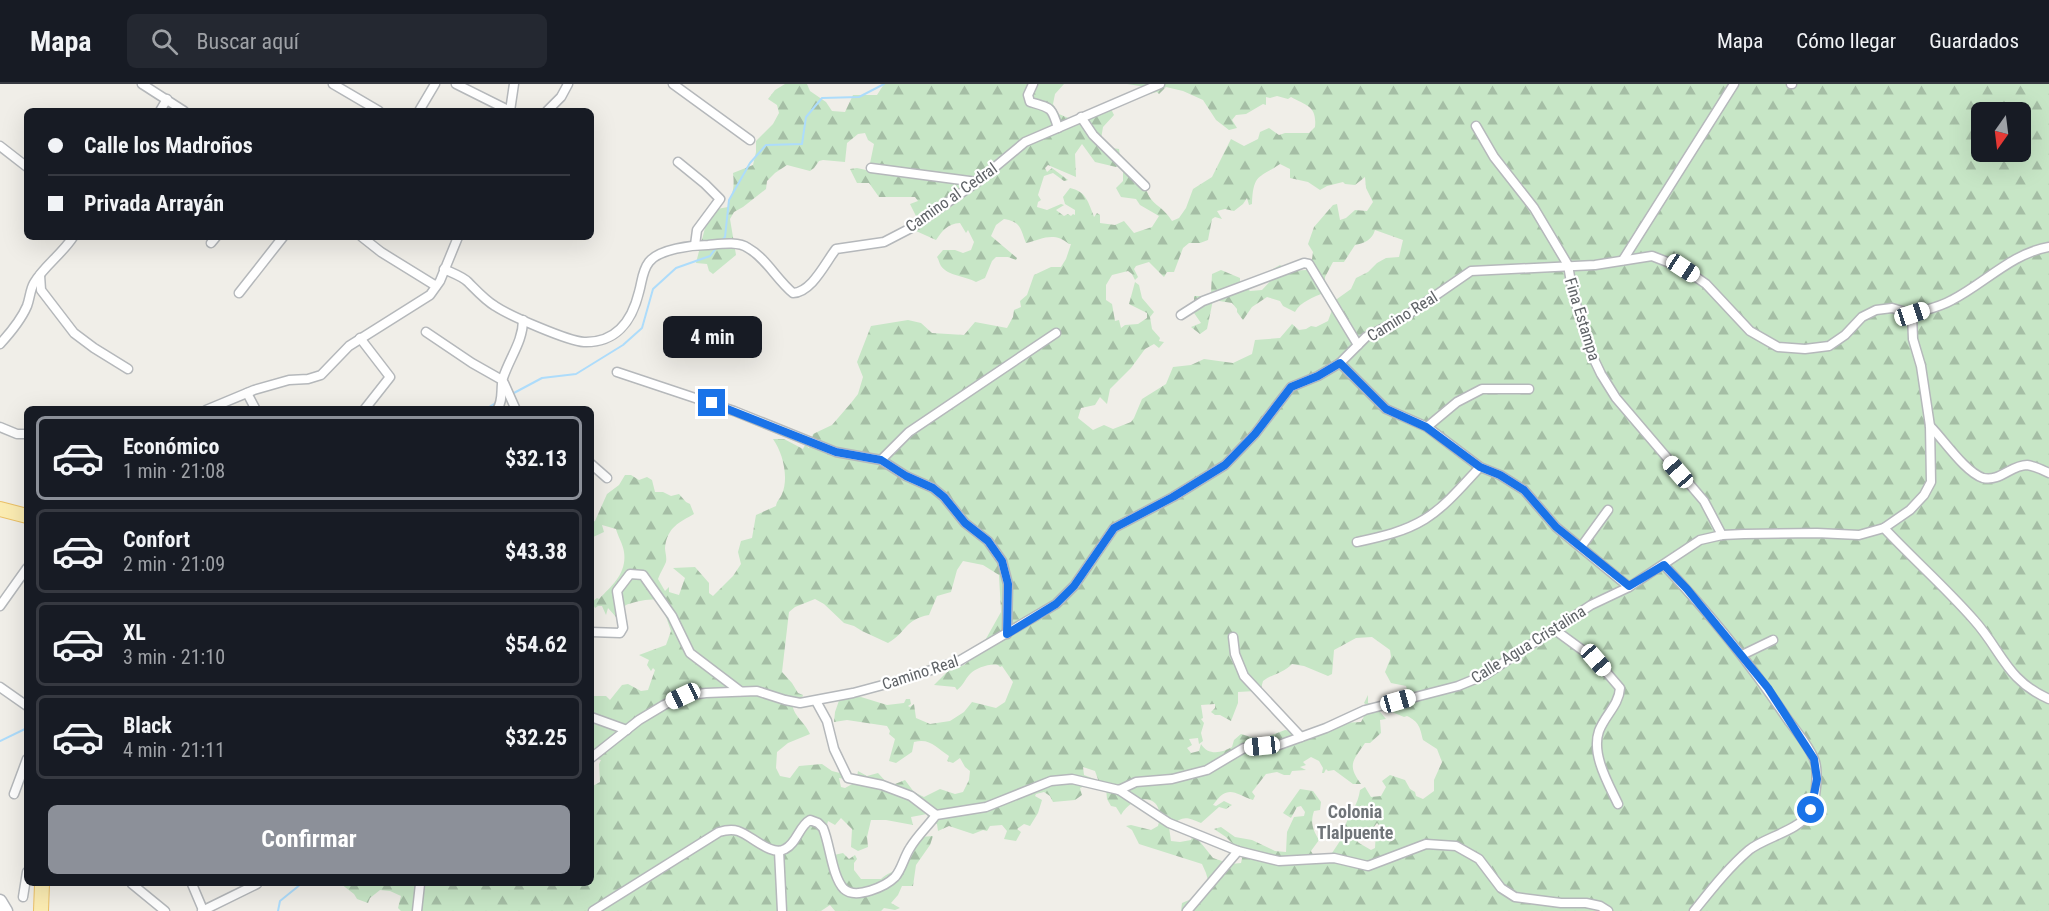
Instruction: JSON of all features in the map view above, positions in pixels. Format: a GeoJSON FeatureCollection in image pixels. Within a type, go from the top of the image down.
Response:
{"type":"FeatureCollection","features":[{"type":"Feature","properties":{"kind":"main road"},"geometry":{"type":"LineString","coordinates":[[0,508],[24,515]]}},
{"type":"Feature","properties":{"kind":"main road"},"geometry":{"type":"LineString","coordinates":[[41,911],[42,886]]}},
{"type":"Feature","properties":{"kind":"street"},"geometry":{"type":"LineString","coordinates":[[142,84],[180,108]]}},
{"type":"Feature","properties":{"kind":"street"},"geometry":{"type":"LineString","coordinates":[[333,84],[374,108]]}},
{"type":"Feature","properties":{"kind":"street"},"geometry":{"type":"LineString","coordinates":[[421,108],[435,84]]}},
{"type":"Feature","properties":{"kind":"street"},"geometry":{"type":"LineString","coordinates":[[456,84],[504,108]]}},
{"type":"Feature","properties":{"kind":"street"},"geometry":{"type":"LineString","coordinates":[[510,108],[514,84]]}},
{"type":"Feature","properties":{"kind":"street"},"geometry":{"type":"LineString","coordinates":[[550,108],[561,97],[568,84]]}},
{"type":"Feature","properties":{"kind":"street"},"geometry":{"type":"LineString","coordinates":[[673,84],[750,140]]}},
{"type":"Feature","properties":{"kind":"street"},"geometry":{"type":"LineString","coordinates":[[1033,84],[1028,96],[1030,102],[1047,107],[1054,113],[1058,128]]}},
{"type":"Feature","properties":{"kind":"street","name":"Camino al Cedral"},"geometry":{"type":"LineString","coordinates":[[444,269],[467,282],[496,307],[523,320],[582,342],[605,339],[616,334],[625,324],[639,293],[642,277],[649,261],[656,256],[695,245],[744,245],[751,249],[784,286],[793,293],[801,293],[836,249],[884,242],[911,228],[977,182],[1025,142],[1160,84]]}},
{"type":"Feature","properties":{"kind":"street"},"geometry":{"type":"LineString","coordinates":[[1623,260],[1734,84]]}},
{"type":"Feature","properties":{"kind":"street"},"geometry":{"type":"LineString","coordinates":[[162,108],[167,99]]}},
{"type":"Feature","properties":{"kind":"street"},"geometry":{"type":"LineString","coordinates":[[1081,117],[1093,135],[1145,186]]}},
{"type":"Feature","properties":{"kind":"street","name":"Fina Estampa"},"geometry":{"type":"LineString","coordinates":[[1476,126],[1494,157],[1534,208],[1568,265],[1573,294],[1590,351],[1601,374],[1616,398],[1704,501],[1722,535]]}},
{"type":"Feature","properties":{"kind":"street"},"geometry":{"type":"LineString","coordinates":[[0,146],[24,165]]}},
{"type":"Feature","properties":{"kind":"street"},"geometry":{"type":"LineString","coordinates":[[678,162],[720,199],[697,230],[695,245]]}},
{"type":"Feature","properties":{"kind":"street"},"geometry":{"type":"LineString","coordinates":[[871,168],[977,182]]}},
{"type":"Feature","properties":{"kind":"street"},"geometry":{"type":"LineString","coordinates":[[0,344],[21,318],[33,286],[40,275],[71,240]]}},
{"type":"Feature","properties":{"kind":"street"},"geometry":{"type":"LineString","coordinates":[[239,293],[281,240]]}},
{"type":"Feature","properties":{"kind":"street"},"geometry":{"type":"LineString","coordinates":[[366,240],[436,286]]}},
{"type":"Feature","properties":{"kind":"street"},"geometry":{"type":"LineString","coordinates":[[216,406],[289,380],[308,379],[321,375],[349,346],[430,295],[457,240]]}},
{"type":"Feature","properties":{"kind":"street"},"geometry":{"type":"LineString","coordinates":[[1912,314],[1951,301],[1996,271],[2038,249],[2049,247]]}},
{"type":"Feature","properties":{"kind":"street","name":"Camino Real"},"geometry":{"type":"LineString","coordinates":[[594,756],[664,705],[683,696],[757,691],[800,703],[816,701],[894,682],[959,661],[1056,604],[1074,586],[1114,528],[1173,497],[1225,465],[1255,434],[1291,387],[1318,376],[1340,363],[1366,337],[1400,320],[1471,271],[1595,265],[1652,256],[1683,268],[1706,284],[1750,331],[1778,347],[1805,349],[1828,346],[1845,335],[1862,317],[1876,310],[1892,308],[1912,314]]}},
{"type":"Feature","properties":{"kind":"street"},"geometry":{"type":"LineString","coordinates":[[1181,315],[1203,301],[1304,263],[1309,264],[1358,345]]}},
{"type":"Feature","properties":{"kind":"street"},"geometry":{"type":"LineString","coordinates":[[40,275],[41,290],[74,333],[128,369]]}},
{"type":"Feature","properties":{"kind":"street","name":"Calle Agua Cristalina"},"geometry":{"type":"LineString","coordinates":[[1119,790],[1136,782],[1173,779],[1208,770],[1244,748],[1279,745],[1365,710],[1458,686],[1485,675],[1591,605],[1629,586],[1700,540],[1722,535],[1817,533],[1859,535],[1884,528],[1910,510],[1924,495],[1931,482],[1930,426],[1921,366],[1913,339],[1912,314]]}},
{"type":"Feature","properties":{"kind":"street"},"geometry":{"type":"LineString","coordinates":[[504,400],[502,380],[523,333],[523,320]]}},
{"type":"Feature","properties":{"kind":"street"},"geometry":{"type":"LineString","coordinates":[[426,332],[502,380]]}},
{"type":"Feature","properties":{"kind":"street"},"geometry":{"type":"LineString","coordinates":[[881,460],[909,432],[1056,333]]}},
{"type":"Feature","properties":{"kind":"street"},"geometry":{"type":"LineString","coordinates":[[360,339],[390,376],[367,406]]}},
{"type":"Feature","properties":{"kind":"street"},"geometry":{"type":"LineString","coordinates":[[1340,363],[1386,409],[1426,427],[1480,467],[1500,475],[1524,490],[1556,527],[1629,586]]}},
{"type":"Feature","properties":{"kind":"street"},"geometry":{"type":"LineString","coordinates":[[617,372],[734,411],[836,452],[881,460],[906,476],[933,488],[944,497],[965,523],[988,541],[1002,561],[1008,584],[1007,634]]}},
{"type":"Feature","properties":{"kind":"street"},"geometry":{"type":"LineString","coordinates":[[1426,427],[1457,402],[1482,389],[1529,389]]}},
{"type":"Feature","properties":{"kind":"street"},"geometry":{"type":"LineString","coordinates":[[247,393],[254,406]]}},
{"type":"Feature","properties":{"kind":"street"},"geometry":{"type":"LineString","coordinates":[[1930,426],[1972,472],[1982,477],[1994,479],[2027,465],[2049,473]]}},
{"type":"Feature","properties":{"kind":"street"},"geometry":{"type":"LineString","coordinates":[[0,427],[17,434],[24,434]]}},
{"type":"Feature","properties":{"kind":"street"},"geometry":{"type":"LineString","coordinates":[[594,467],[607,478]]}},
{"type":"Feature","properties":{"kind":"street"},"geometry":{"type":"LineString","coordinates":[[1357,542],[1387,536],[1425,519],[1449,500],[1480,467]]}},
{"type":"Feature","properties":{"kind":"street"},"geometry":{"type":"LineString","coordinates":[[1581,547],[1608,510]]}},
{"type":"Feature","properties":{"kind":"street"},"geometry":{"type":"LineString","coordinates":[[1884,528],[1976,621],[2012,675],[2049,699]]}},
{"type":"Feature","properties":{"kind":"street"},"geometry":{"type":"LineString","coordinates":[[1664,565],[1687,589],[1768,688],[1814,759],[1817,779],[1811,810],[1792,828],[1751,848],[1732,865],[1694,911]]}},
{"type":"Feature","properties":{"kind":"street"},"geometry":{"type":"LineString","coordinates":[[0,606],[24,572]]}},
{"type":"Feature","properties":{"kind":"street"},"geometry":{"type":"LineString","coordinates":[[594,632],[620,633],[623,628],[617,591],[630,574],[642,575],[672,616],[690,652],[740,691]]}},
{"type":"Feature","properties":{"kind":"street"},"geometry":{"type":"LineString","coordinates":[[1555,630],[1596,660],[1620,688],[1619,698],[1599,732],[1598,761],[1618,804]]}},
{"type":"Feature","properties":{"kind":"street"},"geometry":{"type":"LineString","coordinates":[[1233,637],[1235,654],[1244,676],[1301,736]]}},
{"type":"Feature","properties":{"kind":"street"},"geometry":{"type":"LineString","coordinates":[[1742,655],[1773,640]]}},
{"type":"Feature","properties":{"kind":"street"},"geometry":{"type":"LineString","coordinates":[[0,687],[24,704]]}},
{"type":"Feature","properties":{"kind":"street"},"geometry":{"type":"LineString","coordinates":[[816,701],[827,721],[834,749],[849,778],[882,785],[911,796],[936,815]]}},
{"type":"Feature","properties":{"kind":"street"},"geometry":{"type":"LineString","coordinates":[[594,718],[627,730]]}},
{"type":"Feature","properties":{"kind":"street"},"geometry":{"type":"LineString","coordinates":[[14,794],[24,767]]}},
{"type":"Feature","properties":{"kind":"street"},"geometry":{"type":"LineString","coordinates":[[593,911],[719,832],[731,829],[741,831],[779,851],[786,848],[805,823],[814,820],[823,828],[826,835],[839,881],[851,894],[860,893],[886,884],[897,876],[910,848],[936,815],[986,807],[1051,781],[1072,779],[1119,790],[1169,823],[1238,851],[1279,861],[1334,858],[1368,866],[1426,844],[1456,846],[1479,859],[1501,888],[1515,897],[1561,903],[1586,903],[1600,906],[1608,911]]}},
{"type":"Feature","properties":{"kind":"street"},"geometry":{"type":"LineString","coordinates":[[779,851],[782,911]]}},
{"type":"Feature","properties":{"kind":"street"},"geometry":{"type":"LineString","coordinates":[[1186,911],[1238,851]]}},
{"type":"Feature","properties":{"kind":"street"},"geometry":{"type":"LineString","coordinates":[[23,897],[25,886]]}},
{"type":"Feature","properties":{"kind":"street"},"geometry":{"type":"LineString","coordinates":[[134,886],[165,911]]}},
{"type":"Feature","properties":{"kind":"street"},"geometry":{"type":"LineString","coordinates":[[193,886],[202,911],[253,886]]}},
{"type":"Feature","properties":{"kind":"street"},"geometry":{"type":"LineString","coordinates":[[417,911],[420,886]]}},
{"type":"Feature","properties":{"kind":"street"},"geometry":{"type":"LineString","coordinates":[[0,901],[6,911]]}},
{"type":"Feature","properties":{"kind":"street"},"geometry":{"type":"LineString","coordinates":[[213,904],[223,911]]}},
{"type":"Feature","properties":{"kind":"green space"},"geometry":{"type":"Polygon","coordinates":[[[785,84],[807,84],[810,91],[826,102],[832,111],[845,112],[853,95],[877,95],[884,84],[1064,84],[1055,94],[1053,104],[1059,114],[1073,120],[1110,107],[1114,115],[1103,127],[1101,139],[1106,147],[1119,149],[1121,165],[1116,167],[1095,162],[1082,144],[1075,154],[1076,177],[1048,165],[1045,168],[1047,172],[1052,168],[1068,180],[1064,181],[1053,173],[1044,176],[1038,195],[1041,200],[1037,207],[1047,210],[1061,204],[1064,205],[1056,210],[1064,216],[1075,215],[1075,210],[1065,204],[1063,197],[1070,188],[1075,189],[1085,197],[1094,217],[1097,213],[1100,215],[1100,223],[1115,225],[1124,221],[1134,233],[1152,227],[1159,216],[1140,205],[1136,199],[1121,197],[1116,188],[1123,181],[1123,168],[1145,184],[1150,197],[1172,221],[1179,218],[1186,208],[1193,189],[1212,177],[1231,139],[1244,146],[1258,139],[1260,132],[1269,128],[1279,135],[1309,133],[1315,127],[1315,120],[1310,108],[1291,97],[1288,99],[1277,96],[1266,97],[1266,105],[1263,104],[1246,114],[1236,115],[1232,120],[1237,128],[1229,130],[1216,120],[1203,100],[1183,91],[1166,87],[1159,94],[1157,92],[1146,95],[1147,87],[1127,84],[2049,84],[2049,911],[1181,911],[1182,903],[1201,895],[1209,884],[1202,864],[1139,844],[1132,830],[1126,826],[1151,830],[1158,826],[1160,815],[1158,807],[1154,802],[1141,800],[1134,802],[1121,815],[1116,807],[1111,806],[1107,799],[1106,788],[1099,782],[1095,771],[1083,767],[1084,775],[1097,780],[1093,787],[1087,785],[1080,788],[1082,795],[1075,800],[1053,802],[1044,792],[1036,794],[1035,796],[1042,800],[1038,813],[1030,826],[1024,824],[1017,829],[1021,832],[1016,841],[1004,839],[1007,831],[1002,825],[990,826],[987,831],[983,830],[973,834],[949,826],[938,831],[937,824],[929,822],[927,814],[911,817],[913,825],[871,820],[867,837],[868,847],[858,851],[851,847],[852,829],[841,818],[835,825],[828,821],[825,832],[834,855],[843,853],[849,859],[855,855],[857,859],[854,863],[854,870],[861,879],[881,879],[904,863],[920,837],[933,836],[930,845],[916,865],[913,886],[902,886],[891,903],[900,908],[895,910],[884,908],[881,911],[835,911],[830,905],[821,911],[401,911],[398,908],[401,896],[390,891],[380,890],[370,898],[368,903],[357,899],[344,886],[594,886],[594,785],[600,782],[599,764],[601,760],[594,759],[594,696],[606,696],[610,700],[622,685],[628,684],[641,691],[648,690],[655,670],[653,668],[651,671],[647,665],[649,660],[639,655],[666,645],[671,631],[663,610],[655,600],[626,605],[621,618],[616,617],[608,608],[606,615],[602,606],[595,608],[594,606],[594,600],[599,599],[614,584],[621,572],[624,559],[616,529],[602,525],[604,532],[594,537],[594,522],[607,494],[619,485],[625,475],[631,475],[639,480],[647,477],[652,480],[655,492],[663,492],[671,496],[679,494],[690,504],[694,514],[675,526],[668,535],[665,548],[666,562],[658,579],[665,591],[669,587],[669,592],[679,595],[685,578],[673,568],[695,567],[709,583],[709,593],[713,596],[733,576],[741,564],[738,552],[741,541],[752,538],[756,515],[776,506],[782,494],[785,481],[784,466],[780,451],[773,439],[784,439],[803,449],[805,445],[809,448],[813,434],[832,425],[858,394],[863,377],[857,362],[871,326],[908,320],[921,323],[932,333],[964,335],[975,322],[1007,328],[1014,310],[1021,307],[1020,301],[1027,295],[1034,275],[1051,267],[1061,267],[1066,259],[1071,244],[1053,237],[1026,243],[1017,224],[1004,219],[996,225],[991,236],[1017,258],[1016,260],[996,257],[985,278],[976,282],[948,272],[941,266],[937,257],[943,250],[963,253],[971,250],[974,242],[968,230],[966,233],[960,223],[952,225],[943,230],[936,240],[916,231],[917,218],[910,204],[918,201],[915,197],[879,197],[869,183],[857,183],[850,169],[866,170],[869,168],[874,144],[868,140],[865,133],[858,134],[847,143],[845,162],[819,161],[810,171],[787,165],[775,173],[767,181],[766,189],[734,212],[730,219],[736,255],[713,274],[709,271],[707,264],[696,263],[707,220],[717,209],[728,207],[733,187],[733,173],[753,165],[756,141],[773,124],[779,113],[777,105],[768,99],[775,90],[785,84]],[[1280,164],[1259,178],[1254,187],[1252,204],[1249,205],[1247,198],[1234,211],[1225,209],[1217,211],[1222,219],[1215,217],[1212,219],[1208,240],[1189,243],[1183,248],[1174,272],[1167,272],[1164,277],[1149,262],[1136,266],[1134,269],[1138,277],[1135,280],[1128,271],[1112,275],[1106,285],[1106,300],[1112,304],[1115,321],[1119,320],[1121,328],[1125,325],[1138,324],[1147,318],[1147,313],[1129,304],[1135,282],[1139,285],[1142,298],[1154,312],[1150,317],[1152,329],[1160,338],[1159,341],[1164,342],[1159,348],[1154,344],[1145,349],[1131,368],[1110,389],[1107,404],[1100,397],[1095,405],[1081,408],[1078,418],[1093,430],[1104,425],[1113,429],[1131,422],[1142,399],[1166,384],[1173,367],[1191,365],[1204,359],[1233,363],[1252,354],[1255,340],[1280,338],[1292,324],[1299,330],[1311,326],[1316,327],[1328,321],[1332,310],[1330,304],[1351,289],[1356,278],[1386,258],[1399,257],[1403,240],[1375,230],[1368,240],[1355,245],[1344,262],[1333,262],[1325,277],[1325,292],[1304,302],[1295,312],[1283,306],[1280,301],[1267,297],[1252,307],[1243,320],[1232,303],[1213,300],[1207,329],[1200,334],[1191,327],[1201,323],[1194,313],[1194,296],[1207,296],[1211,292],[1212,274],[1221,270],[1240,278],[1240,283],[1250,291],[1262,290],[1274,277],[1273,269],[1280,265],[1290,271],[1306,270],[1312,259],[1313,252],[1308,244],[1314,227],[1333,205],[1337,204],[1340,220],[1355,210],[1367,211],[1373,202],[1366,188],[1365,177],[1355,185],[1343,182],[1320,190],[1308,182],[1290,178],[1290,169],[1280,164]],[[963,561],[957,570],[951,592],[937,596],[929,615],[910,623],[888,643],[844,623],[824,604],[815,599],[789,612],[782,672],[798,693],[803,695],[802,698],[793,698],[792,704],[795,713],[810,734],[788,743],[777,752],[776,768],[780,776],[790,778],[799,766],[822,764],[840,773],[844,779],[839,778],[841,787],[845,788],[856,782],[858,771],[867,776],[878,773],[890,786],[905,780],[914,792],[924,797],[940,789],[955,794],[963,792],[969,780],[970,771],[960,758],[953,763],[947,761],[949,756],[933,744],[920,741],[914,742],[912,752],[896,763],[889,761],[895,739],[889,734],[887,726],[847,720],[834,722],[841,695],[861,697],[887,705],[904,703],[906,699],[910,699],[911,704],[908,706],[914,704],[916,718],[930,724],[950,721],[964,712],[972,702],[996,708],[1005,702],[1013,682],[1002,666],[998,665],[987,665],[976,670],[957,690],[955,687],[934,685],[949,670],[964,665],[978,653],[1001,612],[999,575],[983,565],[963,561]],[[1372,637],[1356,638],[1334,650],[1332,674],[1328,676],[1304,666],[1292,664],[1263,681],[1260,692],[1238,692],[1238,703],[1231,721],[1211,712],[1215,704],[1201,705],[1203,718],[1201,719],[1204,723],[1201,733],[1203,741],[1199,744],[1198,738],[1189,739],[1192,745],[1187,748],[1191,753],[1199,751],[1201,744],[1211,752],[1224,751],[1232,747],[1234,740],[1241,734],[1264,738],[1285,730],[1308,733],[1316,731],[1319,735],[1341,723],[1361,722],[1369,707],[1364,703],[1368,695],[1368,703],[1378,704],[1377,708],[1386,719],[1380,720],[1381,733],[1370,743],[1365,743],[1353,762],[1354,772],[1361,784],[1353,784],[1334,770],[1326,769],[1322,773],[1323,768],[1319,761],[1311,757],[1303,762],[1306,765],[1300,767],[1306,770],[1292,771],[1290,775],[1277,772],[1266,774],[1252,792],[1255,796],[1253,800],[1228,792],[1218,798],[1213,805],[1216,806],[1224,801],[1232,805],[1226,809],[1219,807],[1201,823],[1188,818],[1178,821],[1169,827],[1171,841],[1191,840],[1193,833],[1213,858],[1231,864],[1241,863],[1243,854],[1214,829],[1221,827],[1235,837],[1252,840],[1275,851],[1286,852],[1287,832],[1294,817],[1304,816],[1305,812],[1301,806],[1297,807],[1291,818],[1283,813],[1300,789],[1313,791],[1321,802],[1320,810],[1314,811],[1312,819],[1319,840],[1311,851],[1315,858],[1330,856],[1342,838],[1353,837],[1371,850],[1375,848],[1376,831],[1380,826],[1377,823],[1370,832],[1359,829],[1347,835],[1345,826],[1356,805],[1360,790],[1365,787],[1371,797],[1381,796],[1386,787],[1382,781],[1390,775],[1405,780],[1416,796],[1423,799],[1434,791],[1434,780],[1442,762],[1437,749],[1423,740],[1420,728],[1414,720],[1392,712],[1400,699],[1408,694],[1406,686],[1391,683],[1385,672],[1391,657],[1390,650],[1372,637]]]}},
{"type":"Feature","properties":{"kind":"waterway"},"geometry":{"type":"LineString","coordinates":[[721,241],[725,237],[729,200],[750,163],[766,145],[802,144],[806,117],[822,98],[859,97],[884,84]]}},
{"type":"Feature","properties":{"kind":"waterway"},"geometry":{"type":"LineString","coordinates":[[512,394],[542,378],[576,374],[623,345],[642,328],[653,289],[676,268],[710,256],[716,248]]}},
{"type":"Feature","properties":{"kind":"waterway"},"geometry":{"type":"LineString","coordinates":[[491,406],[499,401]]}},
{"type":"Feature","properties":{"kind":"waterway"},"geometry":{"type":"LineString","coordinates":[[0,741],[24,729]]}},
{"type":"Feature","properties":{"kind":"waterway"},"geometry":{"type":"LineString","coordinates":[[278,911],[280,901],[299,886]]}},
{"type":"Feature","properties":{"kind":"district","name":"Colonia Tlalpuente"},"geometry":{"type":"Point","coordinates":[1355,822]}},
{"type":"Feature","properties":{"kind":"route"},"geometry":{"type":"LineString","coordinates":[[712,403],[836,452],[881,460],[906,476],[933,488],[944,497],[965,523],[988,541],[1002,561],[1008,584],[1007,634],[1056,604],[1074,586],[1114,528],[1173,497],[1225,465],[1255,434],[1291,387],[1318,376],[1340,363],[1386,409],[1426,427],[1480,467],[1500,475],[1524,490],[1556,527],[1629,586],[1664,565],[1687,589],[1768,688],[1814,759],[1817,779],[1811,810]]}}]}
